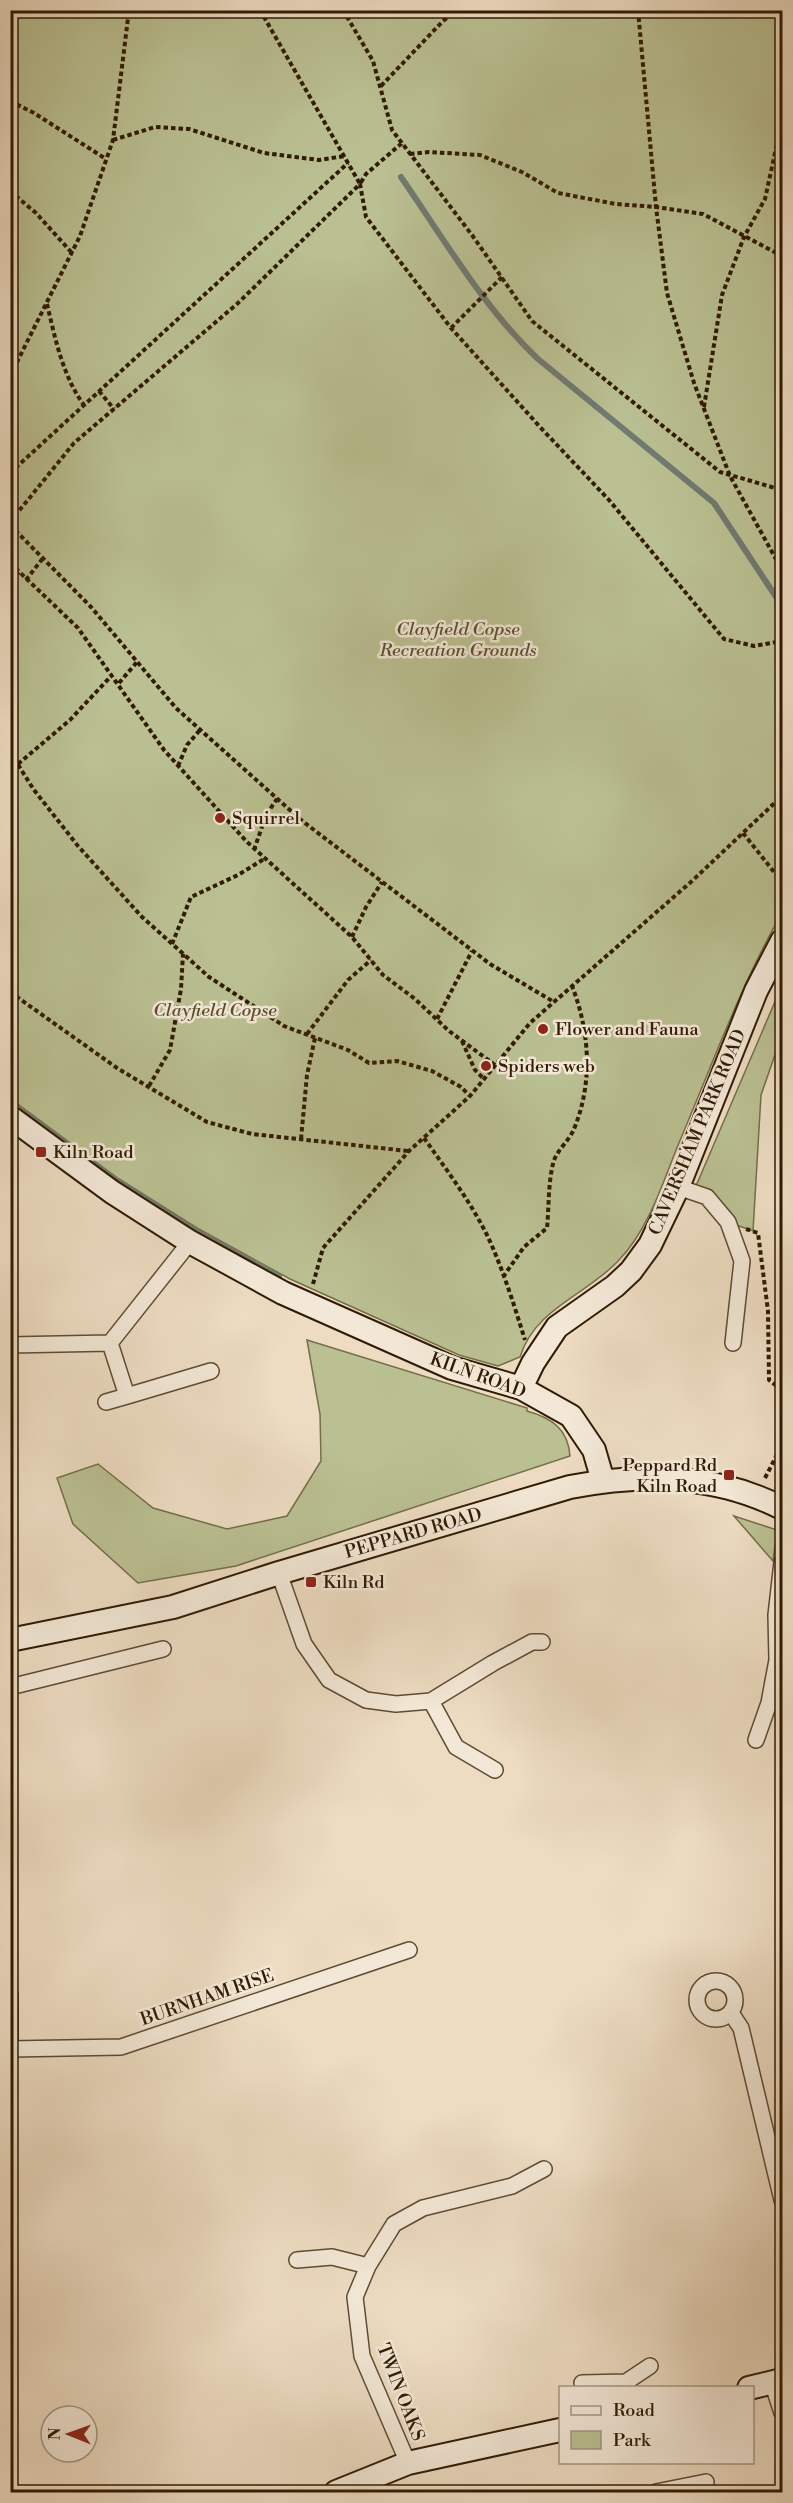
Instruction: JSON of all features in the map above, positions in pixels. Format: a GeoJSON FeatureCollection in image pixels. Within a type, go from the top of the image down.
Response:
{"type":"FeatureCollection","features":[{"type":"Feature","properties":{"kind":"street","name":"CAVERSHAM PARK ROAD"},"geometry":{"type":"LineString","coordinates":[[521,1388],[532,1363],[557,1327],[615,1286],[632,1271],[650,1245],[678,1187],[756,991],[782,941]]}},
{"type":"Feature","properties":{"kind":"street","name":"KILN ROAD"},"geometry":{"type":"LineString","coordinates":[[10,1117],[112,1192],[190,1242],[307,1304],[452,1368],[521,1388],[571,1416],[594,1450],[603,1481]]}},
{"type":"Feature","properties":{"kind":"street"},"geometry":{"type":"LineString","coordinates":[[678,1187],[707,1197],[728,1222],[742,1261],[733,1343]]}},
{"type":"Feature","properties":{"kind":"street"},"geometry":{"type":"LineString","coordinates":[[110,1343],[190,1242]]}},
{"type":"Feature","properties":{"kind":"street"},"geometry":{"type":"LineString","coordinates":[[10,1345],[110,1343]]}},
{"type":"Feature","properties":{"kind":"street"},"geometry":{"type":"LineString","coordinates":[[110,1343],[127,1396]]}},
{"type":"Feature","properties":{"kind":"street"},"geometry":{"type":"LineString","coordinates":[[106,1402],[211,1371]]}},
{"type":"Feature","properties":{"kind":"street","name":"PEPPARD ROAD"},"geometry":{"type":"LineString","coordinates":[[10,1640],[173,1607],[279,1573],[570,1487],[603,1481],[659,1477],[712,1484],[756,1495],[783,1508]]}},
{"type":"Feature","properties":{"kind":"street"},"geometry":{"type":"LineString","coordinates":[[756,1740],[769,1703],[777,1660],[776,1615],[783,1562]]}},
{"type":"Feature","properties":{"kind":"street"},"geometry":{"type":"LineString","coordinates":[[279,1573],[304,1644],[329,1680],[366,1700],[396,1704],[431,1701],[532,1642],[542,1642]]}},
{"type":"Feature","properties":{"kind":"street"},"geometry":{"type":"LineString","coordinates":[[10,1687],[163,1649]]}},
{"type":"Feature","properties":{"kind":"street"},"geometry":{"type":"LineString","coordinates":[[431,1701],[456,1747],[495,1770]]}},
{"type":"Feature","properties":{"kind":"street","name":"BURNHAM RISE"},"geometry":{"type":"LineString","coordinates":[[10,1995],[10,2049],[121,2047],[409,1950]]}},
{"type":"Feature","properties":{"kind":"street"},"geometry":{"type":"LineString","coordinates":[[731,2013],[741,2028],[783,2200]]}},
{"type":"Feature","properties":{"kind":"street","name":"TWIN OAKS"},"geometry":{"type":"LineString","coordinates":[[408,2463],[362,2356],[355,2297],[368,2266],[394,2224],[423,2208],[512,2186],[544,2169]]}},
{"type":"Feature","properties":{"kind":"street"},"geometry":{"type":"LineString","coordinates":[[297,2260],[332,2257],[368,2266]]}},
{"type":"Feature","properties":{"kind":"street"},"geometry":{"type":"LineString","coordinates":[[582,2383],[627,2385],[650,2366]]}},
{"type":"Feature","properties":{"kind":"street"},"geometry":{"type":"LineString","coordinates":[[754,2387],[777,2381],[783,2413]]}},
{"type":"Feature","properties":{"kind":"street"},"geometry":{"type":"LineString","coordinates":[[336,2493],[408,2463],[559,2430]]}},
{"type":"Feature","properties":{"kind":"street"},"geometry":{"type":"LineString","coordinates":[[656,2493],[706,2482]]}},
{"type":"Feature","properties":{"kind":"path"},"geometry":{"type":"LineString","coordinates":[[10,376],[80,236],[113,141],[129,10]]}},
{"type":"Feature","properties":{"kind":"path"},"geometry":{"type":"LineString","coordinates":[[260,10],[360,184],[366,218],[451,328],[609,500],[724,639],[753,646],[782,641]]}},
{"type":"Feature","properties":{"kind":"path"},"geometry":{"type":"LineString","coordinates":[[343,10],[373,61],[392,130],[502,277],[532,321],[720,472],[783,490]]}},
{"type":"Feature","properties":{"kind":"path"},"geometry":{"type":"LineString","coordinates":[[380,87],[443,21],[457,10]]}},
{"type":"Feature","properties":{"kind":"path"},"geometry":{"type":"LineString","coordinates":[[638,10],[656,207],[667,294],[704,408],[730,476],[783,570]]}},
{"type":"Feature","properties":{"kind":"path"},"geometry":{"type":"LineString","coordinates":[[10,100],[34,112],[106,159]]}},
{"type":"Feature","properties":{"kind":"path"},"geometry":{"type":"LineString","coordinates":[[704,408],[722,295],[744,237],[765,199],[783,108]]}},
{"type":"Feature","properties":{"kind":"path"},"geometry":{"type":"LineString","coordinates":[[113,141],[154,127],[189,129],[264,153],[320,160],[345,156]]}},
{"type":"Feature","properties":{"kind":"path"},"geometry":{"type":"LineString","coordinates":[[402,143],[366,174],[360,184],[237,304],[74,443],[10,523],[91,607],[176,708],[301,820],[490,964],[554,1002]]}},
{"type":"Feature","properties":{"kind":"path"},"geometry":{"type":"LineString","coordinates":[[410,154],[429,152],[480,155],[522,172],[558,194],[616,204],[703,214],[783,256]]}},
{"type":"Feature","properties":{"kind":"path"},"geometry":{"type":"LineString","coordinates":[[10,473],[348,163]]}},
{"type":"Feature","properties":{"kind":"path"},"geometry":{"type":"LineString","coordinates":[[10,191],[36,213],[72,253]]}},
{"type":"Feature","properties":{"kind":"path"},"geometry":{"type":"LineString","coordinates":[[451,328],[502,277]]}},
{"type":"Feature","properties":{"kind":"path"},"geometry":{"type":"LineString","coordinates":[[46,304],[65,367],[78,398],[84,405]]}},
{"type":"Feature","properties":{"kind":"path"},"geometry":{"type":"LineString","coordinates":[[99,391],[114,409]]}},
{"type":"Feature","properties":{"kind":"path"},"geometry":{"type":"LineString","coordinates":[[26,580],[43,558]]}},
{"type":"Feature","properties":{"kind":"path"},"geometry":{"type":"LineString","coordinates":[[10,563],[78,628],[164,750],[254,850],[352,937],[383,975],[495,1065]]}},
{"type":"Feature","properties":{"kind":"path"},"geometry":{"type":"LineString","coordinates":[[10,580],[19,572]]}},
{"type":"Feature","properties":{"kind":"path"},"geometry":{"type":"LineString","coordinates":[[118,683],[137,662]]}},
{"type":"Feature","properties":{"kind":"path"},"geometry":{"type":"LineString","coordinates":[[18,764],[70,720],[112,675]]}},
{"type":"Feature","properties":{"kind":"path"},"geometry":{"type":"LineString","coordinates":[[178,766],[187,745],[200,730]]}},
{"type":"Feature","properties":{"kind":"path"},"geometry":{"type":"LineString","coordinates":[[10,752],[34,790],[78,846],[142,917],[209,977],[284,1026],[348,1050],[369,1063],[397,1061],[432,1071],[460,1087],[470,1096]]}},
{"type":"Feature","properties":{"kind":"path"},"geometry":{"type":"LineString","coordinates":[[307,1304],[323,1248],[409,1151],[470,1096],[530,1023],[783,796]]}},
{"type":"Feature","properties":{"kind":"path"},"geometry":{"type":"LineString","coordinates":[[254,850],[266,815],[278,799]]}},
{"type":"Feature","properties":{"kind":"path"},"geometry":{"type":"LineString","coordinates":[[743,833],[783,882]]}},
{"type":"Feature","properties":{"kind":"path"},"geometry":{"type":"LineString","coordinates":[[172,944],[191,897],[238,875],[264,859]]}},
{"type":"Feature","properties":{"kind":"path"},"geometry":{"type":"LineString","coordinates":[[352,937],[366,907],[382,882]]}},
{"type":"Feature","properties":{"kind":"path"},"geometry":{"type":"LineString","coordinates":[[437,1019],[472,951]]}},
{"type":"Feature","properties":{"kind":"path"},"geometry":{"type":"LineString","coordinates":[[149,1086],[170,1050],[181,989],[183,954]]}},
{"type":"Feature","properties":{"kind":"path"},"geometry":{"type":"LineString","coordinates":[[307,1034],[348,980],[371,960]]}},
{"type":"Feature","properties":{"kind":"path"},"geometry":{"type":"LineString","coordinates":[[503,1277],[524,1246],[547,1228],[553,1162],[572,1133],[582,1107],[588,1061],[581,1009],[572,986]]}},
{"type":"Feature","properties":{"kind":"path"},"geometry":{"type":"LineString","coordinates":[[10,992],[117,1068],[207,1122],[252,1134],[409,1151]]}},
{"type":"Feature","properties":{"kind":"path"},"geometry":{"type":"LineString","coordinates":[[301,1139],[307,1075],[315,1038]]}},
{"type":"Feature","properties":{"kind":"path"},"geometry":{"type":"LineString","coordinates":[[462,1040],[475,1070],[484,1078]]}},
{"type":"Feature","properties":{"kind":"path"},"geometry":{"type":"LineString","coordinates":[[424,1138],[481,1225],[503,1277],[532,1363]]}},
{"type":"Feature","properties":{"kind":"path"},"geometry":{"type":"LineString","coordinates":[[728,1222],[758,1233],[768,1311],[769,1380],[783,1390]]}},
{"type":"Feature","properties":{"kind":"path"},"geometry":{"type":"LineString","coordinates":[[756,1495],[783,1445]]}},
{"type":"Feature","properties":{"kind":"green space"},"geometry":{"type":"Polygon","coordinates":[[[10,11],[782,11],[782,913],[740,996],[655,1202],[639,1233],[619,1260],[606,1272],[563,1303],[537,1326],[527,1340],[520,1357],[498,1366],[459,1355],[290,1279],[197,1228],[119,1179],[11,1099],[10,11]]]}},
{"type":"Feature","properties":{"kind":"green space"},"geometry":{"type":"Polygon","coordinates":[[[780,990],[777,1049],[761,1095],[753,1231],[728,1222],[693,1193],[780,990]]]}},
{"type":"Feature","properties":{"kind":"green space"},"geometry":{"type":"Polygon","coordinates":[[[307,1340],[527,1408],[527,1411],[544,1417],[557,1426],[566,1439],[570,1456],[236,1566],[138,1583],[73,1524],[57,1478],[98,1464],[153,1508],[227,1529],[287,1516],[321,1461],[320,1414],[307,1340]]]}},
{"type":"Feature","properties":{"kind":"green space"},"geometry":{"type":"Polygon","coordinates":[[[734,1516],[777,1530],[773,1561],[734,1516]]]}},
{"type":"Feature","properties":{"kind":"waterway"},"geometry":{"type":"LineString","coordinates":[[401,177],[465,272],[518,339],[538,359],[714,503],[782,606]]}},
{"type":"Feature","properties":{"kind":"waterway"},"geometry":{"type":"LineString","coordinates":[[10,1103],[117,1181],[195,1231],[279,1277]]}},
{"type":"Feature","properties":{"kind":"place","name":"Squirrel"},"geometry":{"type":"Point","coordinates":[220,818]}},
{"type":"Feature","properties":{"kind":"place","name":"Flower and Fauna"},"geometry":{"type":"Point","coordinates":[543,1029]}},
{"type":"Feature","properties":{"kind":"place","name":"Spiders web"},"geometry":{"type":"Point","coordinates":[486,1066]}},
{"type":"Feature","properties":{"kind":"place","name":"Kiln Road"},"geometry":{"type":"Point","coordinates":[41,1152]}},
{"type":"Feature","properties":{"kind":"place","name":"Peppard Rd Kiln Road"},"geometry":{"type":"Point","coordinates":[729,1475]}},
{"type":"Feature","properties":{"kind":"place","name":"Kiln Rd"},"geometry":{"type":"Point","coordinates":[311,1582]}},
{"type":"Feature","properties":{"kind":"park label","name":"Clayfield Copse Recreation Grounds"},"geometry":{"type":"Point","coordinates":[458,639]}},
{"type":"Feature","properties":{"kind":"park label","name":"Clayfield Copse"},"geometry":{"type":"Point","coordinates":[215,1010]}}]}
